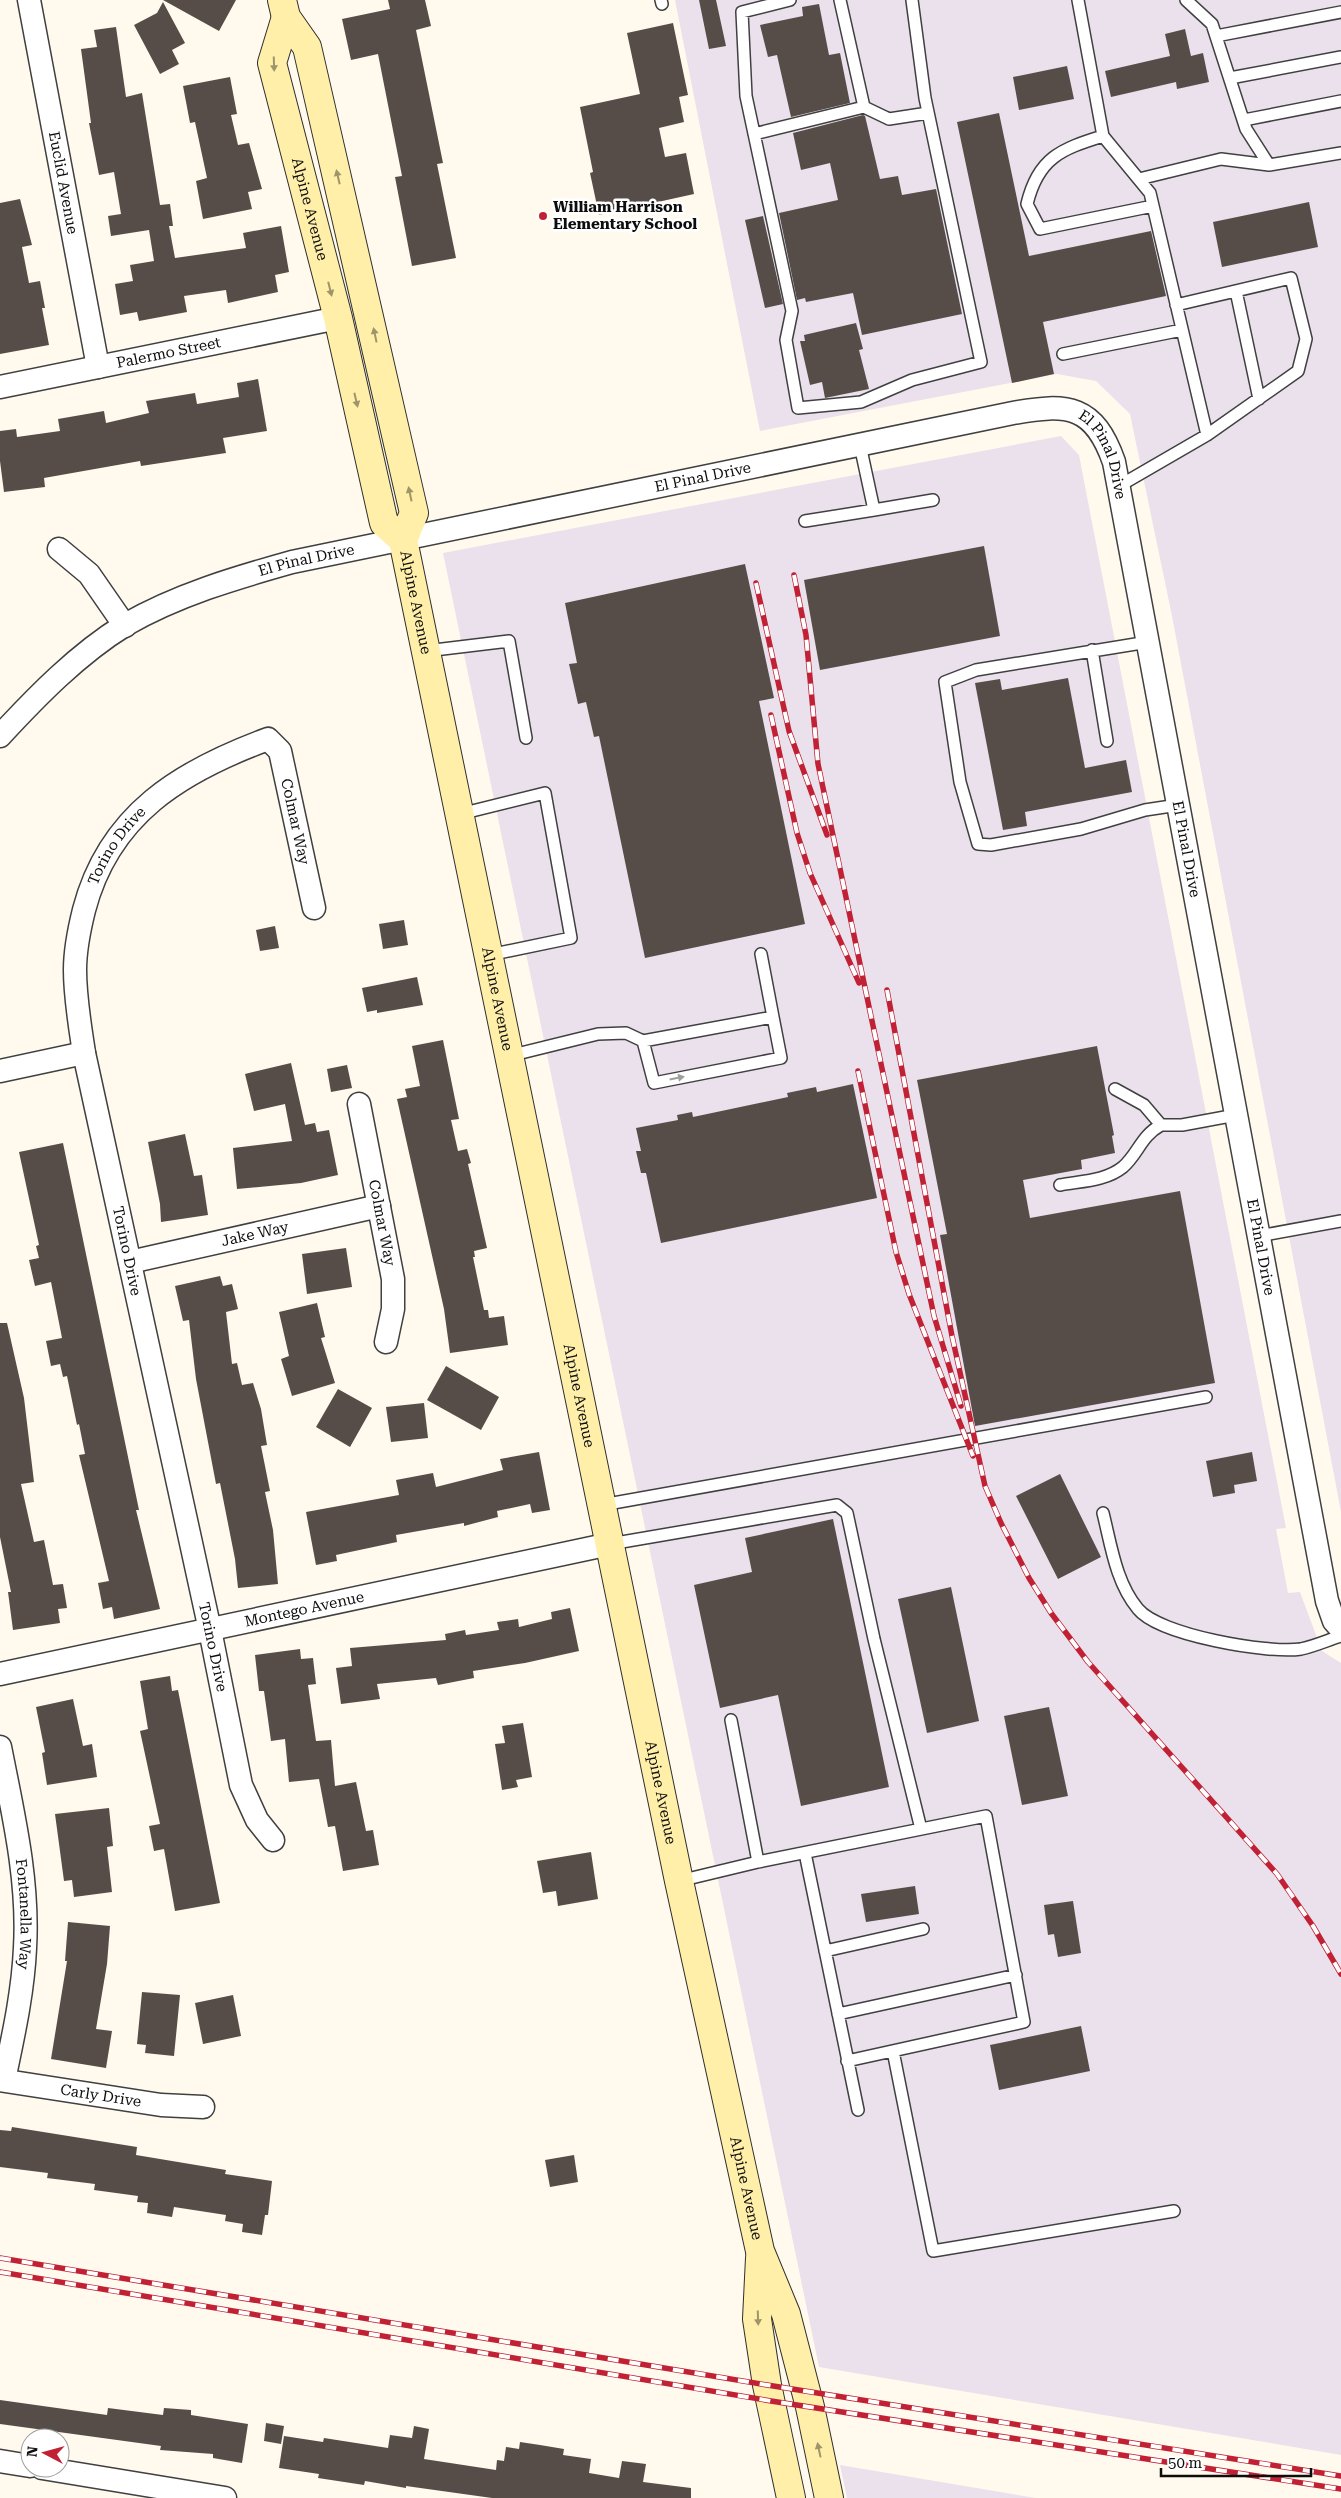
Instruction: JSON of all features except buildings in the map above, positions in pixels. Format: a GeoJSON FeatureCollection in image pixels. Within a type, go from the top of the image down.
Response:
{"type":"FeatureCollection","features":[{"type":"Feature","properties":{"kind":"street","name":"Euclid Avenue"},"geometry":{"type":"LineString","coordinates":[[29,0],[98,366]]}},
{"type":"Feature","properties":{"kind":"street","name":"Alpine Avenue"},"geometry":{"type":"LineString","coordinates":[[284,9],[272,63],[338,318],[384,523],[403,540]]}},
{"type":"Feature","properties":{"kind":"street","name":"Alpine Avenue"},"geometry":{"type":"LineString","coordinates":[[284,9],[307,46],[364,286],[414,512],[403,540],[679,1881],[760,2251],[786,2314],[810,2406],[829,2498]]}},
{"type":"Feature","properties":{"kind":"street","name":"Palermo Street"},"geometry":{"type":"LineString","coordinates":[[0,387],[338,318]]}},
{"type":"Feature","properties":{"kind":"street","name":"El Pinal Drive"},"geometry":{"type":"LineString","coordinates":[[0,736],[39,694],[79,660],[124,626],[170,602],[232,578],[292,562],[1014,413],[1048,407],[1065,408],[1084,416],[1099,429],[1106,440],[1119,486],[1327,1601],[1334,1621],[1341,1629]]}},
{"type":"Feature","properties":{"kind":"street"},"geometry":{"type":"LineString","coordinates":[[59,550],[89,574],[124,626]]}},
{"type":"Feature","properties":{"kind":"street","name":"Colmar Way"},"geometry":{"type":"LineString","coordinates":[[268,739],[280,752],[314,908]]}},
{"type":"Feature","properties":{"kind":"street","name":"Torino Drive"},"geometry":{"type":"LineString","coordinates":[[268,739],[236,751],[194,771],[126,825],[107,852],[90,889],[78,936],[75,970],[84,1054],[210,1630],[241,1785],[257,1820],[273,1840]]}},
{"type":"Feature","properties":{"kind":"street"},"geometry":{"type":"LineString","coordinates":[[0,1070],[84,1054]]}},
{"type":"Feature","properties":{"kind":"street","name":"Colmar Way"},"geometry":{"type":"LineString","coordinates":[[359,1104],[393,1280],[393,1309],[386,1342]]}},
{"type":"Feature","properties":{"kind":"street","name":"Jake Way"},"geometry":{"type":"LineString","coordinates":[[130,1262],[379,1206]]}},
{"type":"Feature","properties":{"kind":"street","name":"Montego Avenue"},"geometry":{"type":"LineString","coordinates":[[0,1674],[610,1544]]}},
{"type":"Feature","properties":{"kind":"street","name":"Fontanella Way"},"geometry":{"type":"LineString","coordinates":[[0,1747],[19,1848],[24,1894],[25,1947],[20,2004],[2,2080]]}},
{"type":"Feature","properties":{"kind":"street","name":"Carly Drive"},"geometry":{"type":"LineString","coordinates":[[2,2080],[161,2105],[203,2107]]}},
{"type":"Feature","properties":{"kind":"street","name":"Alpine Avenue"},"geometry":{"type":"LineString","coordinates":[[760,2251],[757,2319],[767,2385],[791,2498]]}},
{"type":"Feature","properties":{"kind":"street"},"geometry":{"type":"LineString","coordinates":[[0,2461],[20,2464]]}},
{"type":"Feature","properties":{"kind":"street"},"geometry":{"type":"LineString","coordinates":[[70,2473],[224,2498]]}},
{"type":"Feature","properties":{"kind":"lane"},"geometry":{"type":"LineString","coordinates":[[790,0],[742,12],[746,96],[792,310],[786,340],[798,408],[861,402],[912,380],[981,362],[928,113],[912,0]]}},
{"type":"Feature","properties":{"kind":"lane"},"geometry":{"type":"LineString","coordinates":[[840,0],[864,107]]}},
{"type":"Feature","properties":{"kind":"lane"},"geometry":{"type":"LineString","coordinates":[[1078,0],[1103,136],[1150,193],[1207,435]]}},
{"type":"Feature","properties":{"kind":"lane"},"geometry":{"type":"LineString","coordinates":[[1186,0],[1212,24],[1246,128],[1269,165]]}},
{"type":"Feature","properties":{"kind":"lane"},"geometry":{"type":"LineString","coordinates":[[1216,36],[1341,12]]}},
{"type":"Feature","properties":{"kind":"lane"},"geometry":{"type":"LineString","coordinates":[[1230,78],[1341,57]]}},
{"type":"Feature","properties":{"kind":"lane"},"geometry":{"type":"LineString","coordinates":[[1244,120],[1341,101]]}},
{"type":"Feature","properties":{"kind":"lane"},"geometry":{"type":"LineString","coordinates":[[754,134],[864,107],[889,119],[928,113]]}},
{"type":"Feature","properties":{"kind":"lane"},"geometry":{"type":"LineString","coordinates":[[1103,136],[1069,146],[1042,167],[1032,182],[1027,204],[1040,229],[1153,206]]}},
{"type":"Feature","properties":{"kind":"lane"},"geometry":{"type":"LineString","coordinates":[[1139,179],[1221,159],[1269,165],[1341,153]]}},
{"type":"Feature","properties":{"kind":"lane"},"geometry":{"type":"LineString","coordinates":[[1119,486],[1207,435],[1298,372],[1306,339],[1291,278],[1176,305]]}},
{"type":"Feature","properties":{"kind":"lane"},"geometry":{"type":"LineString","coordinates":[[1236,291],[1259,399]]}},
{"type":"Feature","properties":{"kind":"lane"},"geometry":{"type":"LineString","coordinates":[[1063,354],[1182,330]]}},
{"type":"Feature","properties":{"kind":"lane"},"geometry":{"type":"LineString","coordinates":[[860,444],[874,510]]}},
{"type":"Feature","properties":{"kind":"lane"},"geometry":{"type":"LineString","coordinates":[[805,521],[933,500]]}},
{"type":"Feature","properties":{"kind":"lane"},"geometry":{"type":"LineString","coordinates":[[426,652],[510,641],[526,738]]}},
{"type":"Feature","properties":{"kind":"lane"},"geometry":{"type":"LineString","coordinates":[[1148,642],[976,670],[944,682],[960,782],[978,844],[991,845],[1081,829],[1145,810],[1178,805]]}},
{"type":"Feature","properties":{"kind":"lane"},"geometry":{"type":"LineString","coordinates":[[1092,650],[1107,741]]}},
{"type":"Feature","properties":{"kind":"lane"},"geometry":{"type":"LineString","coordinates":[[460,814],[545,793],[571,938],[489,956]]}},
{"type":"Feature","properties":{"kind":"lane"},"geometry":{"type":"LineString","coordinates":[[643,1041],[654,1083],[781,1058],[761,954]]}},
{"type":"Feature","properties":{"kind":"lane"},"geometry":{"type":"LineString","coordinates":[[509,1056],[598,1034],[626,1033],[643,1041],[773,1017]]}},
{"type":"Feature","properties":{"kind":"lane"},"geometry":{"type":"LineString","coordinates":[[1115,1089],[1144,1105],[1161,1124]]}},
{"type":"Feature","properties":{"kind":"lane"},"geometry":{"type":"LineString","coordinates":[[1060,1184],[1105,1177],[1123,1167],[1149,1131],[1161,1124],[1182,1125],[1236,1115]]}},
{"type":"Feature","properties":{"kind":"lane"},"geometry":{"type":"LineString","coordinates":[[1259,1236],[1341,1221]]}},
{"type":"Feature","properties":{"kind":"lane"},"geometry":{"type":"LineString","coordinates":[[602,1505],[1206,1398]]}},
{"type":"Feature","properties":{"kind":"lane"},"geometry":{"type":"LineString","coordinates":[[610,1544],[837,1505],[847,1513],[874,1639],[921,1829]]}},
{"type":"Feature","properties":{"kind":"lane"},"geometry":{"type":"LineString","coordinates":[[1103,1513],[1123,1588],[1139,1610],[1159,1624],[1188,1634],[1249,1646],[1284,1650],[1301,1649],[1341,1636]]}},
{"type":"Feature","properties":{"kind":"lane"},"geometry":{"type":"LineString","coordinates":[[731,1720],[758,1862]]}},
{"type":"Feature","properties":{"kind":"lane"},"geometry":{"type":"LineString","coordinates":[[679,1881],[758,1862],[986,1816],[1024,2022],[847,2061]]}},
{"type":"Feature","properties":{"kind":"lane"},"geometry":{"type":"LineString","coordinates":[[805,1853],[858,2110]]}},
{"type":"Feature","properties":{"kind":"lane"},"geometry":{"type":"LineString","coordinates":[[825,1951],[923,1929]]}},
{"type":"Feature","properties":{"kind":"lane"},"geometry":{"type":"LineString","coordinates":[[838,2014],[1016,1975]]}},
{"type":"Feature","properties":{"kind":"lane"},"geometry":{"type":"LineString","coordinates":[[893,2051],[933,2251],[1174,2211]]}},
{"type":"Feature","properties":{"kind":"shaded area"},"geometry":{"type":"Polygon","coordinates":[[[675,0],[1341,0],[1341,1512],[1172,616],[1130,414],[1096,381],[1057,374],[760,431],[675,0]]]}},
{"type":"Feature","properties":{"kind":"shaded area"},"geometry":{"type":"Polygon","coordinates":[[[1061,436],[1079,455],[1286,1528],[1276,1529],[1288,1593],[1300,1592],[1322,1651],[1341,1663],[1341,2455],[819,2367],[443,553],[1061,436]]]}},
{"type":"Feature","properties":{"kind":"shaded area"},"geometry":{"type":"Polygon","coordinates":[[[840,2465],[1036,2498],[847,2498],[840,2465]]]}},
{"type":"Feature","properties":{"kind":"railway"},"geometry":{"type":"LineString","coordinates":[[794,575],[806,635],[818,764],[934,1316],[961,1406]]}},
{"type":"Feature","properties":{"kind":"railway"},"geometry":{"type":"LineString","coordinates":[[756,583],[789,731],[827,835]]}},
{"type":"Feature","properties":{"kind":"railway"},"geometry":{"type":"LineString","coordinates":[[771,715],[797,833],[810,873],[859,983]]}},
{"type":"Feature","properties":{"kind":"railway"},"geometry":{"type":"LineString","coordinates":[[887,990],[952,1336],[985,1486],[1001,1523],[1029,1578],[1051,1613],[1088,1662],[1277,1874],[1313,1926],[1341,1974]]}},
{"type":"Feature","properties":{"kind":"railway"},"geometry":{"type":"LineString","coordinates":[[858,1071],[896,1252],[909,1294],[973,1456]]}},
{"type":"Feature","properties":{"kind":"railway"},"geometry":{"type":"LineString","coordinates":[[0,2258],[767,2385],[1341,2476]]}},
{"type":"Feature","properties":{"kind":"railway"},"geometry":{"type":"LineString","coordinates":[[0,2272],[771,2401],[1341,2489]]}},
{"type":"Feature","properties":{"kind":"place","name":"William Harrison Elementary School"},"geometry":{"type":"Point","coordinates":[543,216]}}]}
